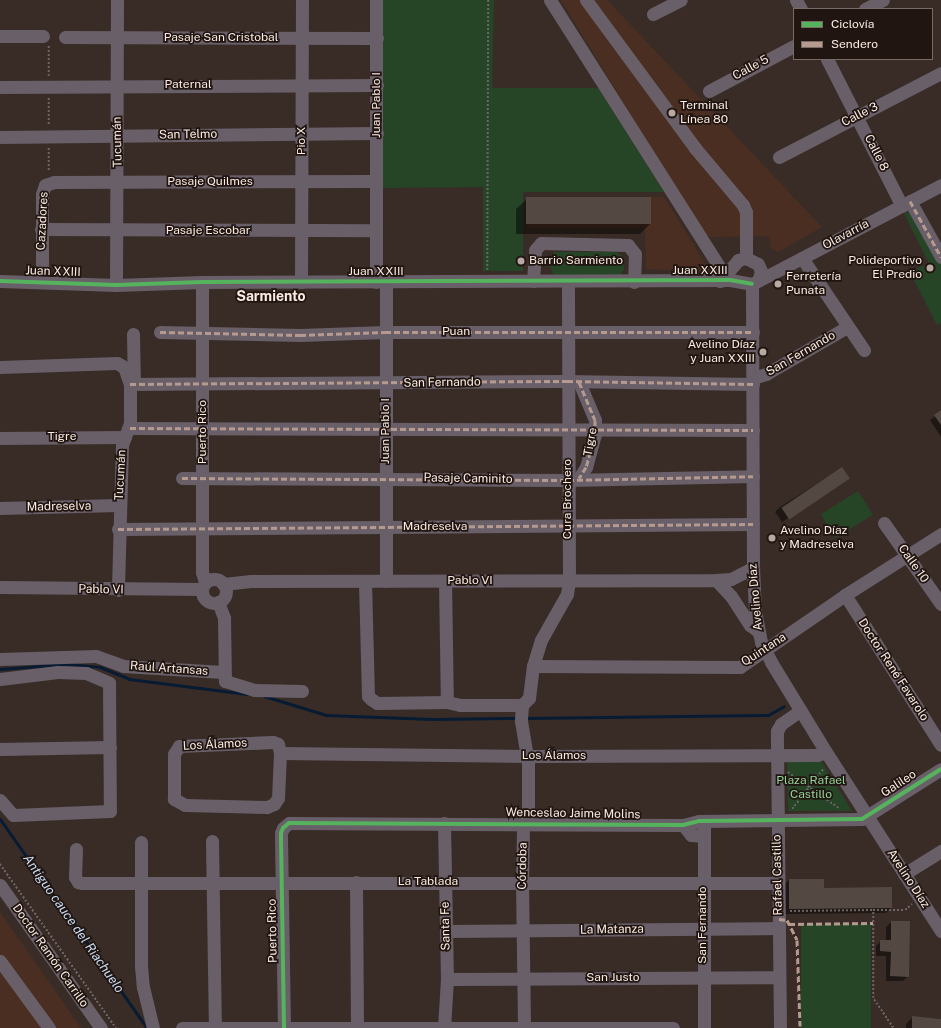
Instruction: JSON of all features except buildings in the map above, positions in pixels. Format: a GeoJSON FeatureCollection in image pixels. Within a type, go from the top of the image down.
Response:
{"type":"FeatureCollection","features":[{"type":"Feature","properties":{"kind":"street","name":"Tucumán"},"geometry":{"type":"LineString","coordinates":[[116,284],[118,231],[117,0]]}},
{"type":"Feature","properties":{"kind":"street","name":"Pio X"},"geometry":{"type":"LineString","coordinates":[[301,282],[302,0]]}},
{"type":"Feature","properties":{"kind":"street","name":"Juan Pablo I"},"geometry":{"type":"LineString","coordinates":[[376,0],[377,133],[375,230],[386,332],[386,581]]}},
{"type":"Feature","properties":{"kind":"street"},"geometry":{"type":"LineString","coordinates":[[550,0],[718,265],[720,281]]}},
{"type":"Feature","properties":{"kind":"street"},"geometry":{"type":"LineString","coordinates":[[586,0],[695,148],[743,205],[746,212],[746,258]]}},
{"type":"Feature","properties":{"kind":"street"},"geometry":{"type":"LineString","coordinates":[[653,14],[681,0]]}},
{"type":"Feature","properties":{"kind":"street"},"geometry":{"type":"LineString","coordinates":[[867,8],[882,0]]}},
{"type":"Feature","properties":{"kind":"street"},"geometry":{"type":"LineString","coordinates":[[0,36],[43,36]]}},
{"type":"Feature","properties":{"kind":"street","name":"Pasaje San Cristobal"},"geometry":{"type":"LineString","coordinates":[[65,37],[377,38]]}},
{"type":"Feature","properties":{"kind":"street","name":"Calle 5"},"geometry":{"type":"LineString","coordinates":[[708,91],[793,47]]}},
{"type":"Feature","properties":{"kind":"street","name":"Calle 8"},"geometry":{"type":"LineString","coordinates":[[828,60],[857,117],[906,203],[941,257]]}},
{"type":"Feature","properties":{"kind":"street","name":"Calle 3"},"geometry":{"type":"LineString","coordinates":[[779,157],[941,73]]}},
{"type":"Feature","properties":{"kind":"street","name":"Paternal"},"geometry":{"type":"LineString","coordinates":[[0,86],[377,85]]}},
{"type":"Feature","properties":{"kind":"street","name":"San Telmo"},"geometry":{"type":"LineString","coordinates":[[0,137],[377,133]]}},
{"type":"Feature","properties":{"kind":"street","name":"Pasaje Quilmes"},"geometry":{"type":"LineString","coordinates":[[45,185],[54,182],[376,181]]}},
{"type":"Feature","properties":{"kind":"street","name":"Cazadores"},"geometry":{"type":"LineString","coordinates":[[42,281],[42,194],[45,185]]}},
{"type":"Feature","properties":{"kind":"street","name":"Olavarría"},"geometry":{"type":"LineString","coordinates":[[755,281],[941,185]]}},
{"type":"Feature","properties":{"kind":"street","name":"Pasaje Escobar"},"geometry":{"type":"LineString","coordinates":[[41,230],[375,230]]}},
{"type":"Feature","properties":{"kind":"street"},"geometry":{"type":"LineString","coordinates":[[533,281],[535,250],[541,243],[628,245],[635,254],[634,282]]}},
{"type":"Feature","properties":{"kind":"street"},"geometry":{"type":"LineString","coordinates":[[720,281],[738,260],[746,258],[758,264],[761,271],[755,281]]}},
{"type":"Feature","properties":{"kind":"street"},"geometry":{"type":"LineString","coordinates":[[802,258],[847,327],[864,350]]}},
{"type":"Feature","properties":{"kind":"street"},"geometry":{"type":"LineString","coordinates":[[733,265],[733,278],[737,281]]}},
{"type":"Feature","properties":{"kind":"street","name":"Juan XXIII"},"geometry":{"type":"LineString","coordinates":[[0,281],[116,284],[202,282],[755,281]]}},
{"type":"Feature","properties":{"kind":"street","name":"Avelino Díaz"},"geometry":{"type":"LineString","coordinates":[[755,281],[753,332],[752,524],[753,568],[759,632],[765,650],[829,755],[862,818],[904,874],[941,931]]}},
{"type":"Feature","properties":{"kind":"street","name":"Puerto Rico"},"geometry":{"type":"LineString","coordinates":[[202,282],[204,332],[202,572],[204,586]]}},
{"type":"Feature","properties":{"kind":"street","name":"Cura Brochero"},"geometry":{"type":"LineString","coordinates":[[521,713],[529,698],[533,666],[541,640],[567,594],[569,582],[568,527],[574,479],[568,430],[573,382],[568,332],[568,282]]}},
{"type":"Feature","properties":{"kind":"street","name":"San Fernando"},"geometry":{"type":"LineString","coordinates":[[132,384],[753,381],[847,327]]}},
{"type":"Feature","properties":{"kind":"street","name":"Puan"},"geometry":{"type":"LineString","coordinates":[[160,332],[300,335],[386,332],[753,332]]}},
{"type":"Feature","properties":{"kind":"street"},"geometry":{"type":"LineString","coordinates":[[132,384],[133,334]]}},
{"type":"Feature","properties":{"kind":"street","name":"Tucumán"},"geometry":{"type":"LineString","coordinates":[[0,367],[121,364],[132,384],[119,505],[118,590]]}},
{"type":"Feature","properties":{"kind":"street","name":"Tigre"},"geometry":{"type":"LineString","coordinates":[[573,382],[591,409],[594,430],[586,467],[574,479]]}},
{"type":"Feature","properties":{"kind":"street","name":"Tigre"},"geometry":{"type":"LineString","coordinates":[[0,438],[203,430],[753,430]]}},
{"type":"Feature","properties":{"kind":"street","name":"Pasaje Caminito"},"geometry":{"type":"LineString","coordinates":[[182,478],[574,479],[753,476]]}},
{"type":"Feature","properties":{"kind":"street","name":"Madreselva"},"geometry":{"type":"LineString","coordinates":[[0,508],[119,505]]}},
{"type":"Feature","properties":{"kind":"street","name":"Calle 10"},"geometry":{"type":"LineString","coordinates":[[884,523],[941,604]]}},
{"type":"Feature","properties":{"kind":"street","name":"Madreselva"},"geometry":{"type":"LineString","coordinates":[[118,529],[568,527],[752,524]]}},
{"type":"Feature","properties":{"kind":"street","name":"Quintana"},"geometry":{"type":"LineString","coordinates":[[533,666],[744,666],[845,595],[941,534]]}},
{"type":"Feature","properties":{"kind":"street","name":"Pablo VI"},"geometry":{"type":"LineString","coordinates":[[223,584],[251,581],[569,582],[716,580],[736,578],[753,568]]}},
{"type":"Feature","properties":{"kind":"street"},"geometry":{"type":"LineString","coordinates":[[217,579],[223,584],[225,594],[218,602],[206,600],[204,586],[217,579]]}},
{"type":"Feature","properties":{"kind":"street"},"geometry":{"type":"LineString","coordinates":[[716,580],[731,596],[750,625],[759,632]]}},
{"type":"Feature","properties":{"kind":"street"},"geometry":{"type":"LineString","coordinates":[[445,581],[447,702]]}},
{"type":"Feature","properties":{"kind":"street"},"geometry":{"type":"LineString","coordinates":[[365,582],[368,696],[377,703],[447,702],[521,713]]}},
{"type":"Feature","properties":{"kind":"street","name":"Pablo VI"},"geometry":{"type":"LineString","coordinates":[[0,587],[118,590],[204,586]]}},
{"type":"Feature","properties":{"kind":"street","name":"Doctor René Favarolo"},"geometry":{"type":"LineString","coordinates":[[845,595],[941,745]]}},
{"type":"Feature","properties":{"kind":"street","name":"Raúl Artansas"},"geometry":{"type":"LineString","coordinates":[[0,659],[96,656],[116,664],[224,672],[224,618],[218,602]]}},
{"type":"Feature","properties":{"kind":"street"},"geometry":{"type":"LineString","coordinates":[[0,679],[58,672],[86,673],[106,680],[110,686],[110,811],[13,815],[0,800]]}},
{"type":"Feature","properties":{"kind":"street"},"geometry":{"type":"LineString","coordinates":[[224,672],[225,681],[255,690],[302,690]]}},
{"type":"Feature","properties":{"kind":"street","name":"Rafael Castillo"},"geometry":{"type":"LineString","coordinates":[[780,1028],[778,882],[780,821],[777,760],[779,726],[801,710]]}},
{"type":"Feature","properties":{"kind":"street","name":"Córdoba"},"geometry":{"type":"LineString","coordinates":[[521,713],[526,756],[528,816],[523,830],[522,882],[524,1027]]}},
{"type":"Feature","properties":{"kind":"street","name":"Los Álamos"},"geometry":{"type":"LineString","coordinates":[[273,742],[278,744],[280,753],[278,798],[274,804],[267,807],[185,805],[177,802],[172,794],[174,754],[179,746],[273,742]]}},
{"type":"Feature","properties":{"kind":"street"},"geometry":{"type":"LineString","coordinates":[[0,750],[110,747]]}},
{"type":"Feature","properties":{"kind":"street","name":"Los Álamos"},"geometry":{"type":"LineString","coordinates":[[280,753],[777,760],[829,755]]}},
{"type":"Feature","properties":{"kind":"street","name":"Galileo"},"geometry":{"type":"LineString","coordinates":[[862,818],[941,769]]}},
{"type":"Feature","properties":{"kind":"street","name":"Wenceslao Jaime Molins"},"geometry":{"type":"LineString","coordinates":[[281,833],[285,826],[292,823],[683,825],[704,822],[862,818]]}},
{"type":"Feature","properties":{"kind":"street","name":"San Fernando"},"geometry":{"type":"LineString","coordinates":[[704,822],[704,1028]]}},
{"type":"Feature","properties":{"kind":"street","name":"Santa Fe"},"geometry":{"type":"LineString","coordinates":[[444,823],[447,979],[444,1027]]}},
{"type":"Feature","properties":{"kind":"street"},"geometry":{"type":"LineString","coordinates":[[683,825],[691,836],[704,836]]}},
{"type":"Feature","properties":{"kind":"street","name":"Puerto Rico"},"geometry":{"type":"LineString","coordinates":[[281,833],[284,1028]]}},
{"type":"Feature","properties":{"kind":"street"},"geometry":{"type":"LineString","coordinates":[[212,841],[215,1028]]}},
{"type":"Feature","properties":{"kind":"street"},"geometry":{"type":"LineString","coordinates":[[141,842],[141,966],[143,987],[153,1028]]}},
{"type":"Feature","properties":{"kind":"street","name":"La Tablada"},"geometry":{"type":"LineString","coordinates":[[76,849],[78,882],[778,882]]}},
{"type":"Feature","properties":{"kind":"street"},"geometry":{"type":"LineString","coordinates":[[904,874],[941,851]]}},
{"type":"Feature","properties":{"kind":"street"},"geometry":{"type":"LineString","coordinates":[[356,882],[357,1027]]}},
{"type":"Feature","properties":{"kind":"street","name":"Doctor Ramón Carrillo"},"geometry":{"type":"LineString","coordinates":[[0,885],[101,1028]]}},
{"type":"Feature","properties":{"kind":"street","name":"La Matanza"},"geometry":{"type":"LineString","coordinates":[[446,931],[779,928]]}},
{"type":"Feature","properties":{"kind":"street"},"geometry":{"type":"LineString","coordinates":[[2,967],[49,1028]]}},
{"type":"Feature","properties":{"kind":"street","name":"San Justo"},"geometry":{"type":"LineString","coordinates":[[447,979],[779,977]]}},
{"type":"Feature","properties":{"kind":"street"},"geometry":{"type":"LineString","coordinates":[[182,1028],[673,1028]]}},
{"type":"Feature","properties":{"kind":"path"},"geometry":{"type":"LineString","coordinates":[[487,281],[488,0]]}},
{"type":"Feature","properties":{"kind":"path"},"geometry":{"type":"LineString","coordinates":[[780,821],[809,786],[829,755]]}},
{"type":"Feature","properties":{"kind":"path"},"geometry":{"type":"LineString","coordinates":[[777,760],[809,786],[862,818]]}},
{"type":"Feature","properties":{"kind":"path"},"geometry":{"type":"LineString","coordinates":[[0,864],[116,1028]]}},
{"type":"Feature","properties":{"kind":"path"},"geometry":{"type":"LineString","coordinates":[[790,911],[905,910],[920,898]]}},
{"type":"Feature","properties":{"kind":"path"},"geometry":{"type":"LineString","coordinates":[[873,910],[873,998],[893,1028]]}},
{"type":"Feature","properties":{"kind":"shaded area","name":"Terminal Línea 80"},"geometry":{"type":"Polygon","coordinates":[[[561,0],[607,0],[822,227],[778,252],[771,248],[769,236],[711,237],[703,233],[561,0]]]}},
{"type":"Feature","properties":{"kind":"shaded area"},"geometry":{"type":"Polygon","coordinates":[[[664,197],[706,265],[704,271],[646,269],[645,228],[527,228],[526,198],[664,197]]]}},
{"type":"Feature","properties":{"kind":"shaded area"},"geometry":{"type":"Polygon","coordinates":[[[0,912],[81,1028],[0,1028],[0,912]]]}},
{"type":"Feature","properties":{"kind":"green space"},"geometry":{"type":"Polygon","coordinates":[[[383,0],[494,0],[492,88],[598,88],[664,192],[523,192],[523,271],[483,271],[483,187],[383,188],[383,0]]]}},
{"type":"Feature","properties":{"kind":"green space","name":"Polideportivo El Predio"},"geometry":{"type":"Polygon","coordinates":[[[913,209],[941,257],[941,323],[937,325],[910,272],[929,263],[904,214],[913,209]]]}},
{"type":"Feature","properties":{"kind":"green space"},"geometry":{"type":"Polygon","coordinates":[[[554,252],[616,252],[622,256],[624,269],[620,275],[554,275],[549,265],[554,252]]]}},
{"type":"Feature","properties":{"kind":"green space"},"geometry":{"type":"Polygon","coordinates":[[[858,491],[873,515],[836,538],[821,514],[858,491]]]}},
{"type":"Feature","properties":{"kind":"green space","name":"Plaza Rafael Castillo"},"geometry":{"type":"Polygon","coordinates":[[[787,760],[821,761],[852,811],[788,811],[787,760]]]}},
{"type":"Feature","properties":{"kind":"green space"},"geometry":{"type":"Polygon","coordinates":[[[801,924],[871,924],[871,1028],[801,1028],[801,924]]]}},
{"type":"Feature","properties":{"kind":"waterway"},"geometry":{"type":"LineString","coordinates":[[0,669],[67,664],[100,667],[129,679],[247,694]]}},
{"type":"Feature","properties":{"kind":"waterway"},"geometry":{"type":"LineString","coordinates":[[264,696],[326,715],[432,719],[517,718]]}},
{"type":"Feature","properties":{"kind":"waterway"},"geometry":{"type":"LineString","coordinates":[[525,718],[768,715],[784,706]]}},
{"type":"Feature","properties":{"kind":"waterway","name":"Antiguo cauce del Riachuelo"},"geometry":{"type":"LineString","coordinates":[[0,819],[147,1028]]}},
{"type":"Feature","properties":{"kind":"marked path"},"geometry":{"type":"LineString","coordinates":[[910,201],[941,257]]}},
{"type":"Feature","properties":{"kind":"marked path"},"geometry":{"type":"LineString","coordinates":[[160,332],[300,335],[385,332],[753,332]]}},
{"type":"Feature","properties":{"kind":"marked path"},"geometry":{"type":"LineString","coordinates":[[130,384],[567,381],[753,384]]}},
{"type":"Feature","properties":{"kind":"marked path"},"geometry":{"type":"LineString","coordinates":[[579,382],[595,420],[595,434],[586,467],[579,478]]}},
{"type":"Feature","properties":{"kind":"marked path"},"geometry":{"type":"LineString","coordinates":[[130,428],[753,430]]}},
{"type":"Feature","properties":{"kind":"marked path"},"geometry":{"type":"LineString","coordinates":[[182,478],[568,480],[753,476]]}},
{"type":"Feature","properties":{"kind":"marked path"},"geometry":{"type":"LineString","coordinates":[[118,529],[753,524]]}},
{"type":"Feature","properties":{"kind":"marked path"},"geometry":{"type":"LineString","coordinates":[[779,919],[787,920],[797,940],[800,1026]]}},
{"type":"Feature","properties":{"kind":"marked path"},"geometry":{"type":"LineString","coordinates":[[789,924],[873,923]]}},
{"type":"Feature","properties":{"kind":"cycle path"},"geometry":{"type":"LineString","coordinates":[[0,281],[116,285],[202,282],[730,280],[752,284]]}},
{"type":"Feature","properties":{"kind":"cycle path"},"geometry":{"type":"LineString","coordinates":[[284,1028],[281,833],[283,828],[289,823],[683,825],[699,821],[862,819],[941,769]]}},
{"type":"Feature","properties":{"kind":"place","name":"Terminal Línea 80"},"geometry":{"type":"Point","coordinates":[672,113]}},
{"type":"Feature","properties":{"kind":"place","name":"Barrio Sarmiento"},"geometry":{"type":"Point","coordinates":[521,261]}},
{"type":"Feature","properties":{"kind":"place","name":"Polideportivo El Predio"},"geometry":{"type":"Point","coordinates":[930,268]}},
{"type":"Feature","properties":{"kind":"place","name":"Ferretería Punata"},"geometry":{"type":"Point","coordinates":[778,284]}},
{"type":"Feature","properties":{"kind":"place","name":"Avelino Díaz y Juan XXIII"},"geometry":{"type":"Point","coordinates":[763,352]}},
{"type":"Feature","properties":{"kind":"place","name":"Avelino Díaz y Madreselva"},"geometry":{"type":"Point","coordinates":[772,538]}},
{"type":"Feature","properties":{"kind":"district","name":"Sarmiento"},"geometry":{"type":"Point","coordinates":[271,296]}}]}
